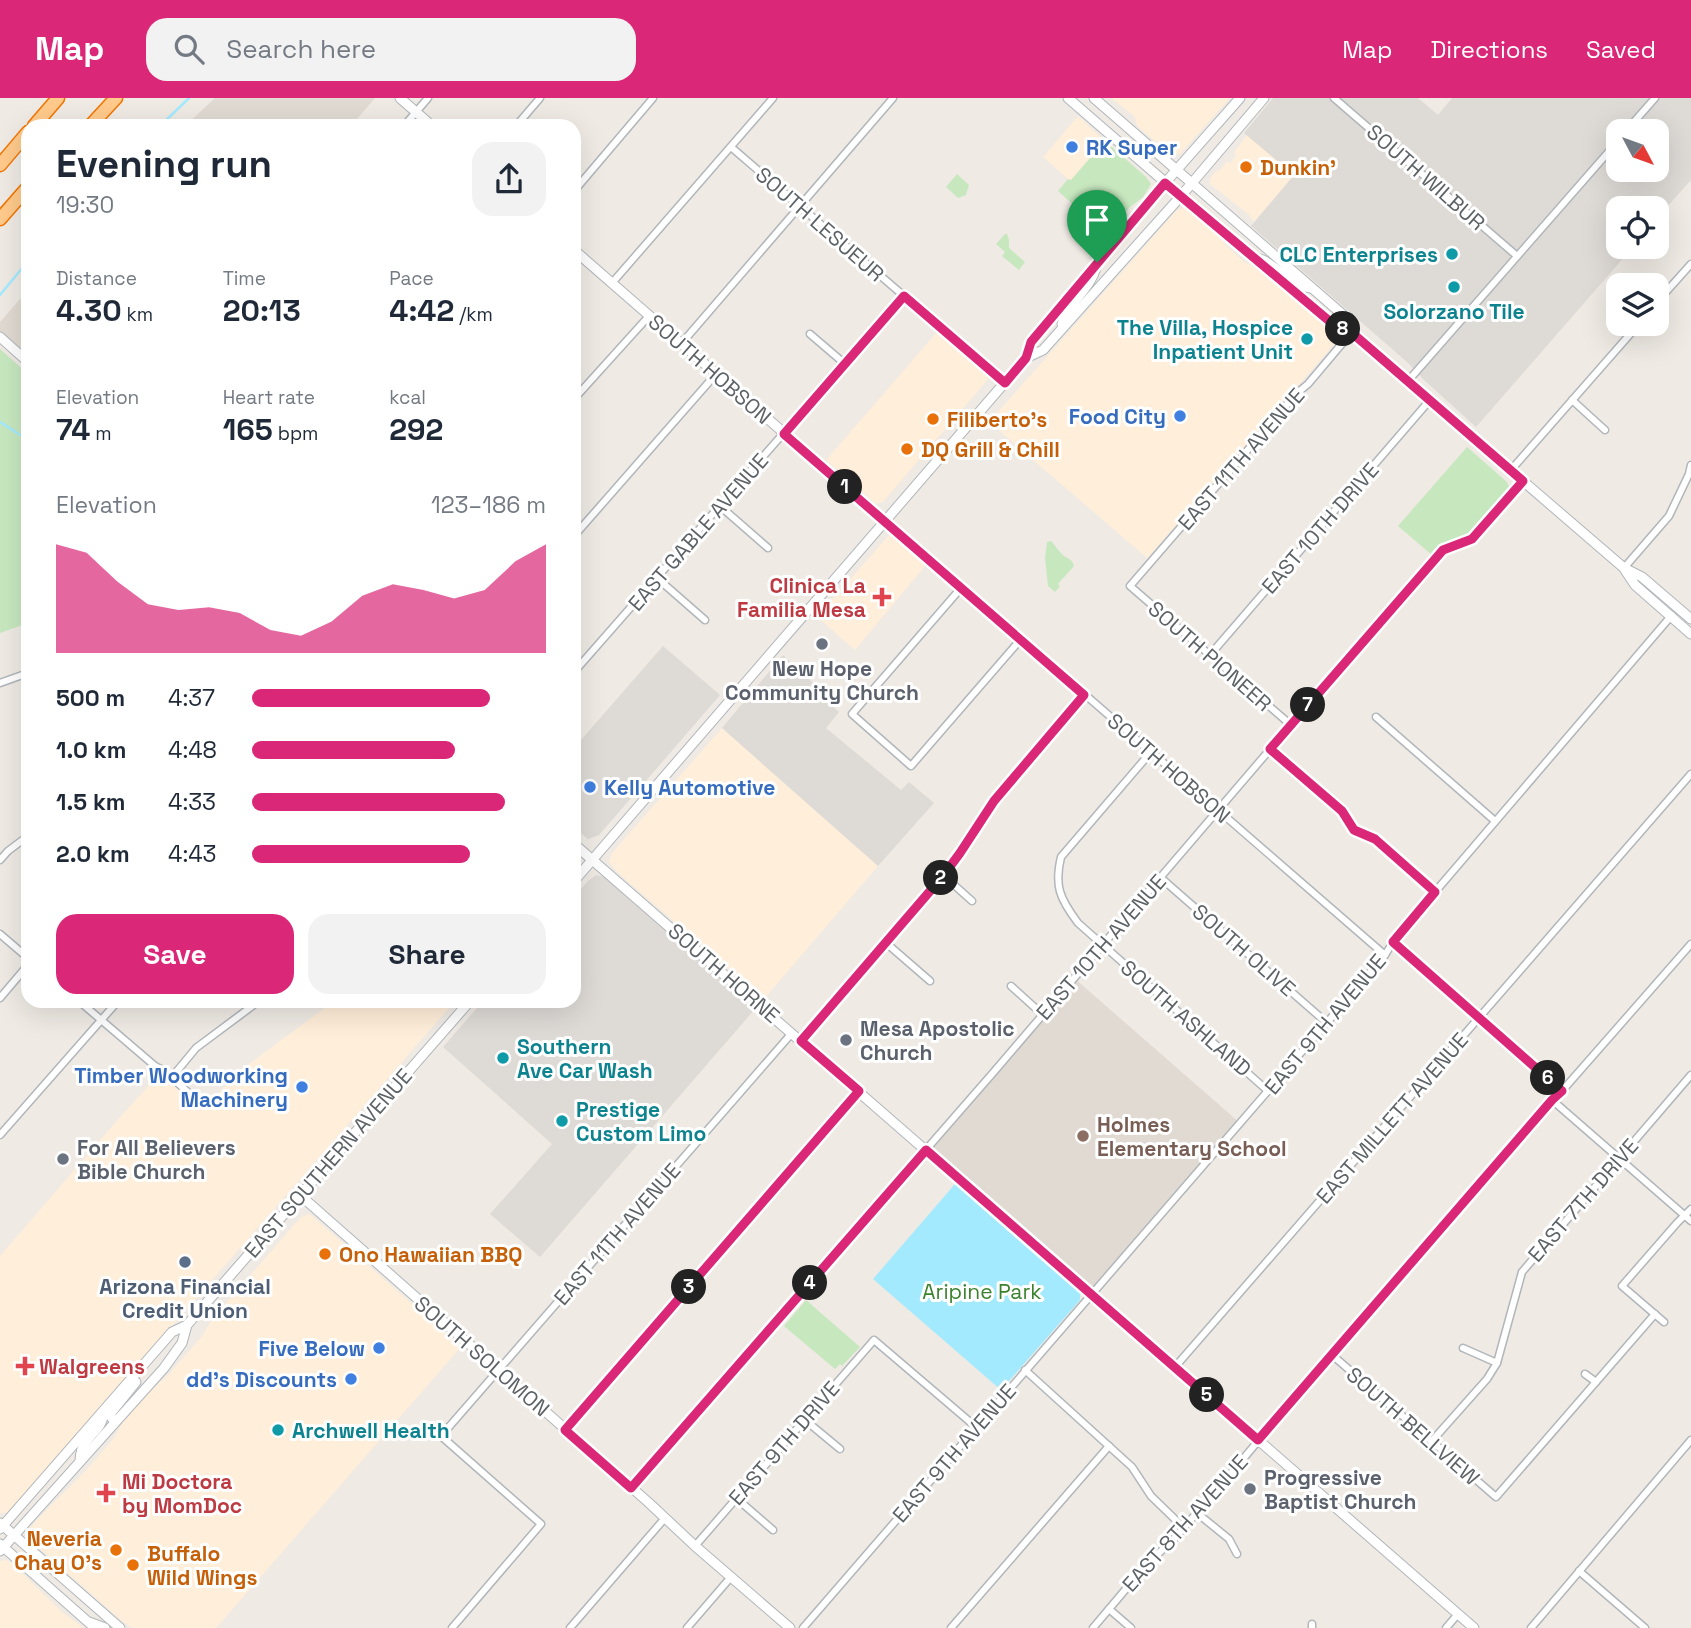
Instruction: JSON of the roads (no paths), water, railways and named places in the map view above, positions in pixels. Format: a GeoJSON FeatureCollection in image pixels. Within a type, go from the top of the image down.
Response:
{"type":"FeatureCollection","features":[{"type":"Feature","properties":{"kind":"highway"},"geometry":{"type":"LineString","coordinates":[[40,119],[57,98]]}},
{"type":"Feature","properties":{"kind":"highway"},"geometry":{"type":"LineString","coordinates":[[86,119],[105,98]]}},
{"type":"Feature","properties":{"kind":"highway"},"geometry":{"type":"LineString","coordinates":[[96,119],[116,98]]}},
{"type":"Feature","properties":{"kind":"highway"},"geometry":{"type":"LineString","coordinates":[[0,165],[21,140]]}},
{"type":"Feature","properties":{"kind":"highway"},"geometry":{"type":"LineString","coordinates":[[0,220],[21,197]]}},
{"type":"Feature","properties":{"kind":"main road"},"geometry":{"type":"LineString","coordinates":[[400,98],[424,119]]}},
{"type":"Feature","properties":{"kind":"main road"},"geometry":{"type":"LineString","coordinates":[[1068,98],[1334,325],[1351,332],[1624,568],[1642,576],[1678,608],[1690,626]]}},
{"type":"Feature","properties":{"kind":"main road"},"geometry":{"type":"LineString","coordinates":[[1094,98],[1342,314],[1351,332]]}},
{"type":"Feature","properties":{"kind":"main road"},"geometry":{"type":"LineString","coordinates":[[581,873],[1005,383],[1026,358],[1031,342],[1240,98]]}},
{"type":"Feature","properties":{"kind":"main road"},"geometry":{"type":"LineString","coordinates":[[1026,358],[1043,350],[1181,196],[1264,98]]}},
{"type":"Feature","properties":{"kind":"main road"},"geometry":{"type":"LineString","coordinates":[[1252,257],[1265,261],[1301,286],[1313,288]]}},
{"type":"Feature","properties":{"kind":"main road","name":"SOUTH HOBSON"},"geometry":{"type":"LineString","coordinates":[[581,260],[885,521]]}},
{"type":"Feature","properties":{"kind":"main road"},"geometry":{"type":"LineString","coordinates":[[1061,330],[1068,310],[1095,272],[1097,262]]}},
{"type":"Feature","properties":{"kind":"main road"},"geometry":{"type":"LineString","coordinates":[[0,337],[21,356]]}},
{"type":"Feature","properties":{"kind":"main road"},"geometry":{"type":"LineString","coordinates":[[1624,568],[1634,585],[1671,616],[1690,626]]}},
{"type":"Feature","properties":{"kind":"main road","name":"SOUTH HORNE"},"geometry":{"type":"LineString","coordinates":[[581,850],[1474,1628]]}},
{"type":"Feature","properties":{"kind":"main road","name":"EAST SOUTHERN AVENUE"},"geometry":{"type":"LineString","coordinates":[[1,1526],[172,1332],[187,1325],[464,1008]]}},
{"type":"Feature","properties":{"kind":"main road","name":"SOUTH SOLOMON"},"geometry":{"type":"LineString","coordinates":[[300,1195],[790,1628]]}},
{"type":"Feature","properties":{"kind":"main road","name":"EAST SOUTHERN AVENUE"},"geometry":{"type":"LineString","coordinates":[[1,1547],[14,1536],[163,1368],[183,1343],[187,1325]]}},
{"type":"Feature","properties":{"kind":"main road"},"geometry":{"type":"LineString","coordinates":[[115,1422],[111,1413],[142,1376],[146,1362]]}},
{"type":"Feature","properties":{"kind":"main road"},"geometry":{"type":"LineString","coordinates":[[79,1462],[82,1447],[101,1424],[104,1417],[102,1412]]}},
{"type":"Feature","properties":{"kind":"main road"},"geometry":{"type":"LineString","coordinates":[[1,1526],[120,1628]]}},
{"type":"Feature","properties":{"kind":"main road"},"geometry":{"type":"LineString","coordinates":[[1,1547],[91,1625],[105,1628]]}},
{"type":"Feature","properties":{"kind":"street"},"geometry":{"type":"LineString","coordinates":[[410,119],[428,98]]}},
{"type":"Feature","properties":{"kind":"street"},"geometry":{"type":"LineString","coordinates":[[522,119],[540,98]]}},
{"type":"Feature","properties":{"kind":"street"},"geometry":{"type":"LineString","coordinates":[[581,183],[653,98]]}},
{"type":"Feature","properties":{"kind":"street"},"geometry":{"type":"LineString","coordinates":[[611,283],[773,98]]}},
{"type":"Feature","properties":{"kind":"street"},"geometry":{"type":"LineString","coordinates":[[681,344],[893,98]]}},
{"type":"Feature","properties":{"kind":"street","name":"SOUTH WILBUR"},"geometry":{"type":"LineString","coordinates":[[1334,98],[1517,256]]}},
{"type":"Feature","properties":{"kind":"street"},"geometry":{"type":"LineString","coordinates":[[1637,119],[1655,98]]}},
{"type":"Feature","properties":{"kind":"street","name":"SOUTH LESUEUR"},"geometry":{"type":"LineString","coordinates":[[731,147],[1005,383]]}},
{"type":"Feature","properties":{"kind":"street"},"geometry":{"type":"LineString","coordinates":[[1408,382],[1606,155]]}},
{"type":"Feature","properties":{"kind":"street"},"geometry":{"type":"LineString","coordinates":[[1669,289],[1691,264]]}},
{"type":"Feature","properties":{"kind":"street","name":"EAST GABLE AVENUE"},"geometry":{"type":"LineString","coordinates":[[581,665],[904,296]]}},
{"type":"Feature","properties":{"kind":"street"},"geometry":{"type":"LineString","coordinates":[[581,391],[649,316]]}},
{"type":"Feature","properties":{"kind":"street","name":"EAST 11TH AVENUE"},"geometry":{"type":"LineString","coordinates":[[1130,586],[1351,332]]}},
{"type":"Feature","properties":{"kind":"street"},"geometry":{"type":"LineString","coordinates":[[810,334],[845,364]]}},
{"type":"Feature","properties":{"kind":"street"},"geometry":{"type":"LineString","coordinates":[[1511,470],[1628,336]]}},
{"type":"Feature","properties":{"kind":"street"},"geometry":{"type":"LineString","coordinates":[[581,528],[716,374]]}},
{"type":"Feature","properties":{"kind":"street","name":"EAST 10TH DRIVE"},"geometry":{"type":"LineString","coordinates":[[1210,655],[1430,400]]}},
{"type":"Feature","properties":{"kind":"street"},"geometry":{"type":"LineString","coordinates":[[1572,400],[1605,430]]}},
{"type":"Feature","properties":{"kind":"street"},"geometry":{"type":"LineString","coordinates":[[1624,568],[1668,516],[1691,465]]}},
{"type":"Feature","properties":{"kind":"street","name":"EAST 10TH AVENUE"},"geometry":{"type":"LineString","coordinates":[[631,1488],[1103,946],[1443,550],[1472,539],[1523,481]]}},
{"type":"Feature","properties":{"kind":"street"},"geometry":{"type":"LineString","coordinates":[[719,506],[768,548]]}},
{"type":"Feature","properties":{"kind":"street","name":"SOUTH HOBSON"},"geometry":{"type":"LineString","coordinates":[[885,521],[1385,956]]}},
{"type":"Feature","properties":{"kind":"street"},"geometry":{"type":"LineString","coordinates":[[657,578],[705,620]]}},
{"type":"Feature","properties":{"kind":"street","name":"SOUTH PIONEER"},"geometry":{"type":"LineString","coordinates":[[1130,586],[1291,725]]}},
{"type":"Feature","properties":{"kind":"street"},"geometry":{"type":"LineString","coordinates":[[961,588],[852,714],[911,766],[1021,639]]}},
{"type":"Feature","properties":{"kind":"street","name":"EAST 9TH AVENUE"},"geometry":{"type":"LineString","coordinates":[[803,1628],[1385,956],[1393,942],[1435,892],[1678,608]]}},
{"type":"Feature","properties":{"kind":"street"},"geometry":{"type":"LineString","coordinates":[[0,683],[21,676]]}},
{"type":"Feature","properties":{"kind":"street"},"geometry":{"type":"LineString","coordinates":[[801,1041],[943,876],[994,801],[1084,695]]}},
{"type":"Feature","properties":{"kind":"street"},"geometry":{"type":"LineString","coordinates":[[1376,717],[1495,821]]}},
{"type":"Feature","properties":{"kind":"street"},"geometry":{"type":"LineString","coordinates":[[1270,749],[1342,811],[1354,830],[1375,839],[1435,892]]}},
{"type":"Feature","properties":{"kind":"street"},"geometry":{"type":"LineString","coordinates":[[1103,946],[1077,923],[1066,906],[1059,890],[1061,857],[1151,752]]}},
{"type":"Feature","properties":{"kind":"street","name":"EAST MILLETT AVENUE"},"geometry":{"type":"LineString","coordinates":[[1175,1367],[1691,774]]}},
{"type":"Feature","properties":{"kind":"street"},"geometry":{"type":"LineString","coordinates":[[0,860],[21,840]]}},
{"type":"Feature","properties":{"kind":"street"},"geometry":{"type":"LineString","coordinates":[[943,876],[972,901]]}},
{"type":"Feature","properties":{"kind":"street","name":"SOUTH OLIVE"},"geometry":{"type":"LineString","coordinates":[[1161,878],[1327,1023]]}},
{"type":"Feature","properties":{"kind":"street"},"geometry":{"type":"LineString","coordinates":[[0,934],[21,952]]}},
{"type":"Feature","properties":{"kind":"street"},"geometry":{"type":"LineString","coordinates":[[885,942],[930,981]]}},
{"type":"Feature","properties":{"kind":"street"},"geometry":{"type":"LineString","coordinates":[[1393,942],[1562,1091]]}},
{"type":"Feature","properties":{"kind":"street","name":"EAST 8TH AVENUE"},"geometry":{"type":"LineString","coordinates":[[1093,1628],[1147,1564],[1174,1540],[1198,1513],[1331,1354],[1691,944]]}},
{"type":"Feature","properties":{"kind":"street","name":"SOUTH ASHLAND"},"geometry":{"type":"LineString","coordinates":[[1103,946],[1268,1091]]}},
{"type":"Feature","properties":{"kind":"street"},"geometry":{"type":"LineString","coordinates":[[0,998],[21,973]]}},
{"type":"Feature","properties":{"kind":"street"},"geometry":{"type":"LineString","coordinates":[[1011,986],[1043,1014]]}},
{"type":"Feature","properties":{"kind":"street"},"geometry":{"type":"LineString","coordinates":[[87,1008],[198,1101]]}},
{"type":"Feature","properties":{"kind":"street"},"geometry":{"type":"LineString","coordinates":[[0,1136],[112,1008]]}},
{"type":"Feature","properties":{"kind":"street"},"geometry":{"type":"LineString","coordinates":[[172,1077],[196,1048],[250,1008]]}},
{"type":"Feature","properties":{"kind":"street","name":"EAST 11TH AVENUE"},"geometry":{"type":"LineString","coordinates":[[452,1628],[541,1524],[441,1436],[792,1033]]}},
{"type":"Feature","properties":{"kind":"street","name":"EAST 7TH DRIVE"},"geometry":{"type":"LineString","coordinates":[[1431,1442],[1487,1379],[1497,1363],[1522,1272],[1691,1075]]}},
{"type":"Feature","properties":{"kind":"street"},"geometry":{"type":"LineString","coordinates":[[565,1430],[859,1091]]}},
{"type":"Feature","properties":{"kind":"street"},"geometry":{"type":"LineString","coordinates":[[1552,1100],[1688,1219]]}},
{"type":"Feature","properties":{"kind":"street"},"geometry":{"type":"LineString","coordinates":[[1688,1219],[1691,1209]]}},
{"type":"Feature","properties":{"kind":"street"},"geometry":{"type":"LineString","coordinates":[[1664,1322],[1622,1286],[1676,1223],[1688,1219]]}},
{"type":"Feature","properties":{"kind":"street"},"geometry":{"type":"LineString","coordinates":[[1586,1374],[1596,1382],[1655,1314]]}},
{"type":"Feature","properties":{"kind":"street","name":"EAST 9TH DRIVE"},"geometry":{"type":"LineString","coordinates":[[695,1546],[874,1340],[976,1427]]}},
{"type":"Feature","properties":{"kind":"street"},"geometry":{"type":"LineString","coordinates":[[1463,1348],[1497,1363]]}},
{"type":"Feature","properties":{"kind":"street","name":"SOUTH BELLVIEW"},"geometry":{"type":"LineString","coordinates":[[1331,1354],[1496,1497],[1596,1382]]}},
{"type":"Feature","properties":{"kind":"street"},"geometry":{"type":"LineString","coordinates":[[1025,1370],[1132,1467],[1151,1496],[1184,1528]]}},
{"type":"Feature","properties":{"kind":"street"},"geometry":{"type":"LineString","coordinates":[[805,1420],[840,1449]]}},
{"type":"Feature","properties":{"kind":"street"},"geometry":{"type":"LineString","coordinates":[[1531,1628],[1691,1440]]}},
{"type":"Feature","properties":{"kind":"street"},"geometry":{"type":"LineString","coordinates":[[951,1628],[1109,1446]]}},
{"type":"Feature","properties":{"kind":"street"},"geometry":{"type":"LineString","coordinates":[[736,1498],[773,1530]]}},
{"type":"Feature","properties":{"kind":"street"},"geometry":{"type":"LineString","coordinates":[[1198,1513],[1229,1539],[1237,1554]]}},
{"type":"Feature","properties":{"kind":"street"},"geometry":{"type":"LineString","coordinates":[[570,1628],[665,1518]]}},
{"type":"Feature","properties":{"kind":"street"},"geometry":{"type":"LineString","coordinates":[[1580,1571],[1645,1628]]}},
{"type":"Feature","properties":{"kind":"street"},"geometry":{"type":"LineString","coordinates":[[687,1628],[731,1577]]}},
{"type":"Feature","properties":{"kind":"street"},"geometry":{"type":"LineString","coordinates":[[1109,1609],[1131,1628]]}},
{"type":"Feature","properties":{"kind":"street"},"geometry":{"type":"LineString","coordinates":[[1446,1628],[1458,1614]]}},
{"type":"Feature","properties":{"kind":"water","name":"Aripine Park"},"geometry":{"type":"Polygon","coordinates":[[[955,1184],[1080,1293],[1080,1300],[1001,1390],[873,1279],[955,1184]]]}},
{"type":"Feature","properties":{"kind":"waterway"},"geometry":{"type":"LineString","coordinates":[[167,119],[189,98]]}},
{"type":"Feature","properties":{"kind":"waterway"},"geometry":{"type":"LineString","coordinates":[[0,295],[21,270]]}},
{"type":"Feature","properties":{"kind":"waterway"},"geometry":{"type":"LineString","coordinates":[[0,422],[21,436]]}},
{"type":"Feature","properties":{"kind":"place","name":"RK Super"},"geometry":{"type":"Point","coordinates":[1072,147]}},
{"type":"Feature","properties":{"kind":"place","name":"Dunkin'"},"geometry":{"type":"Point","coordinates":[1246,167]}},
{"type":"Feature","properties":{"kind":"place","name":"CLC Enterprises"},"geometry":{"type":"Point","coordinates":[1452,254]}},
{"type":"Feature","properties":{"kind":"place","name":"Solorzano Tile"},"geometry":{"type":"Point","coordinates":[1454,287]}},
{"type":"Feature","properties":{"kind":"place","name":"The Villa, Hospice Inpatient Unit"},"geometry":{"type":"Point","coordinates":[1307,339]}},
{"type":"Feature","properties":{"kind":"place","name":"Food City"},"geometry":{"type":"Point","coordinates":[1180,416]}},
{"type":"Feature","properties":{"kind":"place","name":"Filiberto's"},"geometry":{"type":"Point","coordinates":[933,419]}},
{"type":"Feature","properties":{"kind":"place","name":"DQ Grill & Chill"},"geometry":{"type":"Point","coordinates":[907,449]}},
{"type":"Feature","properties":{"kind":"place","name":"Clinica La Familia Mesa"},"geometry":{"type":"Point","coordinates":[882,597]}},
{"type":"Feature","properties":{"kind":"place","name":"New Hope Community Church"},"geometry":{"type":"Point","coordinates":[822,644]}},
{"type":"Feature","properties":{"kind":"place","name":"Kelly Automotive"},"geometry":{"type":"Point","coordinates":[590,787]}},
{"type":"Feature","properties":{"kind":"place","name":"Mesa Apostolic Church"},"geometry":{"type":"Point","coordinates":[846,1040]}},
{"type":"Feature","properties":{"kind":"place","name":"Southern Ave Car Wash"},"geometry":{"type":"Point","coordinates":[503,1058]}},
{"type":"Feature","properties":{"kind":"place","name":"Timber Woodworking Machinery"},"geometry":{"type":"Point","coordinates":[302,1087]}},
{"type":"Feature","properties":{"kind":"place","name":"Prestige Custom Limo"},"geometry":{"type":"Point","coordinates":[562,1121]}},
{"type":"Feature","properties":{"kind":"place","name":"Holmes Elementary School"},"geometry":{"type":"Point","coordinates":[1083,1136]}},
{"type":"Feature","properties":{"kind":"place","name":"For All Believers Bible Church"},"geometry":{"type":"Point","coordinates":[63,1159]}},
{"type":"Feature","properties":{"kind":"place","name":"Ono Hawaiian BBQ"},"geometry":{"type":"Point","coordinates":[325,1254]}},
{"type":"Feature","properties":{"kind":"place","name":"Arizona Financial Credit Union"},"geometry":{"type":"Point","coordinates":[185,1262]}},
{"type":"Feature","properties":{"kind":"place","name":"Five Below"},"geometry":{"type":"Point","coordinates":[379,1348]}},
{"type":"Feature","properties":{"kind":"place","name":"Walgreens"},"geometry":{"type":"Point","coordinates":[25,1366]}},
{"type":"Feature","properties":{"kind":"place","name":"dd's Discounts"},"geometry":{"type":"Point","coordinates":[351,1379]}},
{"type":"Feature","properties":{"kind":"place","name":"Archwell Health"},"geometry":{"type":"Point","coordinates":[278,1430]}},
{"type":"Feature","properties":{"kind":"place","name":"Progressive Baptist Church"},"geometry":{"type":"Point","coordinates":[1250,1489]}},
{"type":"Feature","properties":{"kind":"place","name":"Mi Doctora by MomDoc"},"geometry":{"type":"Point","coordinates":[106,1493]}},
{"type":"Feature","properties":{"kind":"place","name":"Neveria Chay O's"},"geometry":{"type":"Point","coordinates":[116,1550]}},
{"type":"Feature","properties":{"kind":"place","name":"Buffalo Wild Wings"},"geometry":{"type":"Point","coordinates":[133,1565]}}]}
